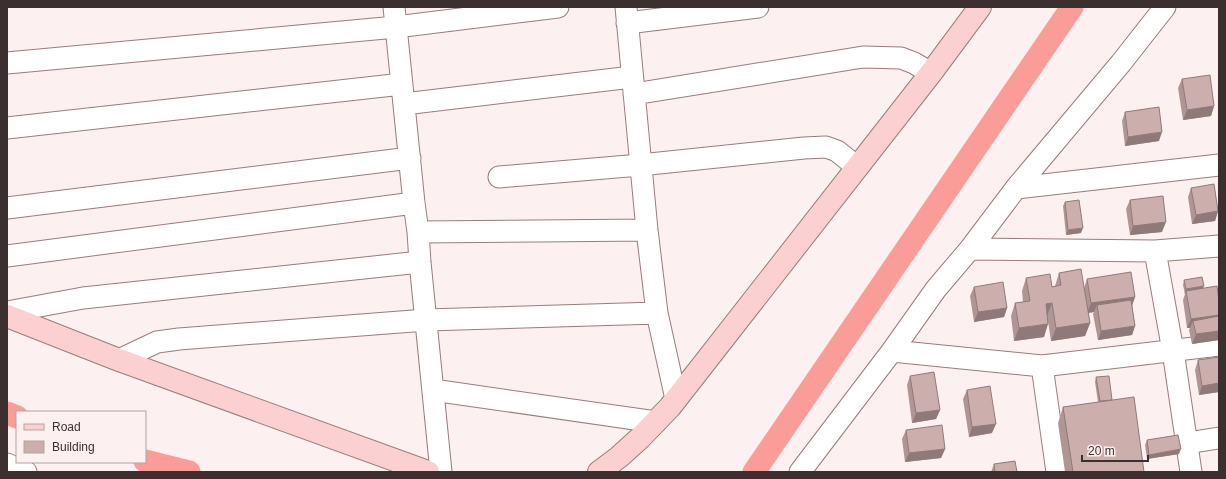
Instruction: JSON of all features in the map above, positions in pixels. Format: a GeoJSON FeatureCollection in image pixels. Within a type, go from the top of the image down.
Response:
{"type":"FeatureCollection","features":[{"type":"Feature","properties":{"kind":"street"},"geometry":{"type":"LineString","coordinates":[[7,63],[395,17],[558,7]]}},
{"type":"Feature","properties":{"kind":"street"},"geometry":{"type":"LineString","coordinates":[[676,400],[657,313],[640,165],[626,15],[758,7]]}},
{"type":"Feature","properties":{"kind":"street"},"geometry":{"type":"LineString","coordinates":[[599,472],[619,457],[640,438],[676,400],[931,73],[980,7]]}},
{"type":"Feature","properties":{"kind":"street"},"geometry":{"type":"LineString","coordinates":[[800,472],[892,351],[936,289],[970,249],[1016,188],[1121,63],[1165,7]]}},
{"type":"Feature","properties":{"kind":"street"},"geometry":{"type":"LineString","coordinates":[[395,17],[418,232],[441,472]]}},
{"type":"Feature","properties":{"kind":"street"},"geometry":{"type":"LineString","coordinates":[[7,128],[403,94],[633,85],[863,57],[901,58],[914,63],[931,73]]}},
{"type":"Feature","properties":{"kind":"street"},"geometry":{"type":"LineString","coordinates":[[499,177],[826,147],[836,151],[857,166]]}},
{"type":"Feature","properties":{"kind":"street"},"geometry":{"type":"LineString","coordinates":[[7,208],[410,158]]}},
{"type":"Feature","properties":{"kind":"street"},"geometry":{"type":"LineString","coordinates":[[1016,188],[1219,165]]}},
{"type":"Feature","properties":{"kind":"street"},"geometry":{"type":"LineString","coordinates":[[7,256],[414,203]]}},
{"type":"Feature","properties":{"kind":"street"},"geometry":{"type":"LineString","coordinates":[[418,232],[647,230]]}},
{"type":"Feature","properties":{"kind":"street"},"geometry":{"type":"LineString","coordinates":[[970,249],[1155,251],[1219,246]]}},
{"type":"Feature","properties":{"kind":"street"},"geometry":{"type":"LineString","coordinates":[[1155,251],[1173,351],[1191,472]]}},
{"type":"Feature","properties":{"kind":"street"},"geometry":{"type":"LineString","coordinates":[[7,312],[83,298],[420,262]]}},
{"type":"Feature","properties":{"kind":"street"},"geometry":{"type":"LineString","coordinates":[[119,360],[157,342],[426,320],[657,313]]}},
{"type":"Feature","properties":{"kind":"street"},"geometry":{"type":"LineString","coordinates":[[7,316],[119,360],[428,472]]}},
{"type":"Feature","properties":{"kind":"street"},"geometry":{"type":"LineString","coordinates":[[892,351],[1042,366],[1219,345]]}},
{"type":"Feature","properties":{"kind":"street"},"geometry":{"type":"LineString","coordinates":[[1042,366],[1057,472]]}},
{"type":"Feature","properties":{"kind":"street"},"geometry":{"type":"LineString","coordinates":[[433,390],[656,422]]}},
{"type":"Feature","properties":{"kind":"street"},"geometry":{"type":"LineString","coordinates":[[1187,443],[1219,438]]}},
{"type":"Feature","properties":{"kind":"street"},"geometry":{"type":"LineString","coordinates":[[7,464],[26,472]]}},
{"type":"Feature","properties":{"kind":"building"},"geometry":{"type":"Polygon","coordinates":[[[1210,75],[1214,106],[1187,110],[1182,79],[1210,75]]]}},
{"type":"Feature","properties":{"kind":"building"},"geometry":{"type":"Polygon","coordinates":[[[1159,107],[1162,132],[1128,137],[1125,112],[1159,107]]]}},
{"type":"Feature","properties":{"kind":"building"},"geometry":{"type":"Polygon","coordinates":[[[1214,184],[1218,211],[1196,215],[1191,188],[1214,184]]]}},
{"type":"Feature","properties":{"kind":"building"},"geometry":{"type":"Polygon","coordinates":[[[1163,196],[1166,222],[1133,226],[1130,200],[1163,196]]]}},
{"type":"Feature","properties":{"kind":"building"},"geometry":{"type":"Polygon","coordinates":[[[1079,200],[1083,228],[1068,230],[1065,202],[1079,200]]]}},
{"type":"Feature","properties":{"kind":"building"},"geometry":{"type":"Polygon","coordinates":[[[1081,269],[1090,323],[1056,328],[1052,303],[1046,304],[1048,324],[1019,328],[1015,303],[1030,301],[1026,278],[1050,274],[1052,287],[1061,285],[1059,273],[1081,269]]]}},
{"type":"Feature","properties":{"kind":"building"},"geometry":{"type":"Polygon","coordinates":[[[1131,272],[1135,297],[1091,303],[1087,279],[1131,272]]]}},
{"type":"Feature","properties":{"kind":"building"},"geometry":{"type":"Polygon","coordinates":[[[1202,277],[1204,286],[1186,289],[1184,280],[1202,277]]]}},
{"type":"Feature","properties":{"kind":"building"},"geometry":{"type":"Polygon","coordinates":[[[1003,282],[1007,308],[978,312],[974,287],[1003,282]]]}},
{"type":"Feature","properties":{"kind":"building"},"geometry":{"type":"Polygon","coordinates":[[[1217,286],[1219,315],[1191,319],[1186,291],[1217,286]]]}},
{"type":"Feature","properties":{"kind":"building"},"geometry":{"type":"Polygon","coordinates":[[[1131,300],[1135,326],[1101,331],[1097,305],[1131,300]]]}},
{"type":"Feature","properties":{"kind":"building"},"geometry":{"type":"Polygon","coordinates":[[[1219,316],[1219,331],[1196,334],[1193,321],[1219,316]]]}},
{"type":"Feature","properties":{"kind":"building"},"geometry":{"type":"Polygon","coordinates":[[[1219,357],[1219,383],[1202,386],[1198,360],[1219,357]]]}},
{"type":"Feature","properties":{"kind":"building"},"geometry":{"type":"Polygon","coordinates":[[[934,372],[940,410],[916,413],[910,376],[934,372]]]}},
{"type":"Feature","properties":{"kind":"building"},"geometry":{"type":"Polygon","coordinates":[[[1109,376],[1112,400],[1100,401],[1096,377],[1109,376]]]}},
{"type":"Feature","properties":{"kind":"building"},"geometry":{"type":"Polygon","coordinates":[[[990,386],[996,424],[972,427],[967,390],[990,386]]]}},
{"type":"Feature","properties":{"kind":"building"},"geometry":{"type":"Polygon","coordinates":[[[1134,397],[1144,472],[1073,472],[1063,407],[1134,397]]]}},
{"type":"Feature","properties":{"kind":"building"},"geometry":{"type":"Polygon","coordinates":[[[942,425],[945,449],[909,453],[906,430],[942,425]]]}},
{"type":"Feature","properties":{"kind":"building"},"geometry":{"type":"Polygon","coordinates":[[[1178,435],[1181,449],[1149,455],[1147,440],[1178,435]]]}},
{"type":"Feature","properties":{"kind":"building"},"geometry":{"type":"Polygon","coordinates":[[[1015,461],[1017,472],[995,472],[994,464],[1015,461]]]}},
{"type":"Feature","properties":{"kind":"waterway"},"geometry":{"type":"LineString","coordinates":[[754,472],[1072,7]]}},
{"type":"Feature","properties":{"kind":"waterway"},"geometry":{"type":"LineString","coordinates":[[7,413],[16,417]]}},
{"type":"Feature","properties":{"kind":"waterway"},"geometry":{"type":"LineString","coordinates":[[146,461],[189,472]]}}]}
